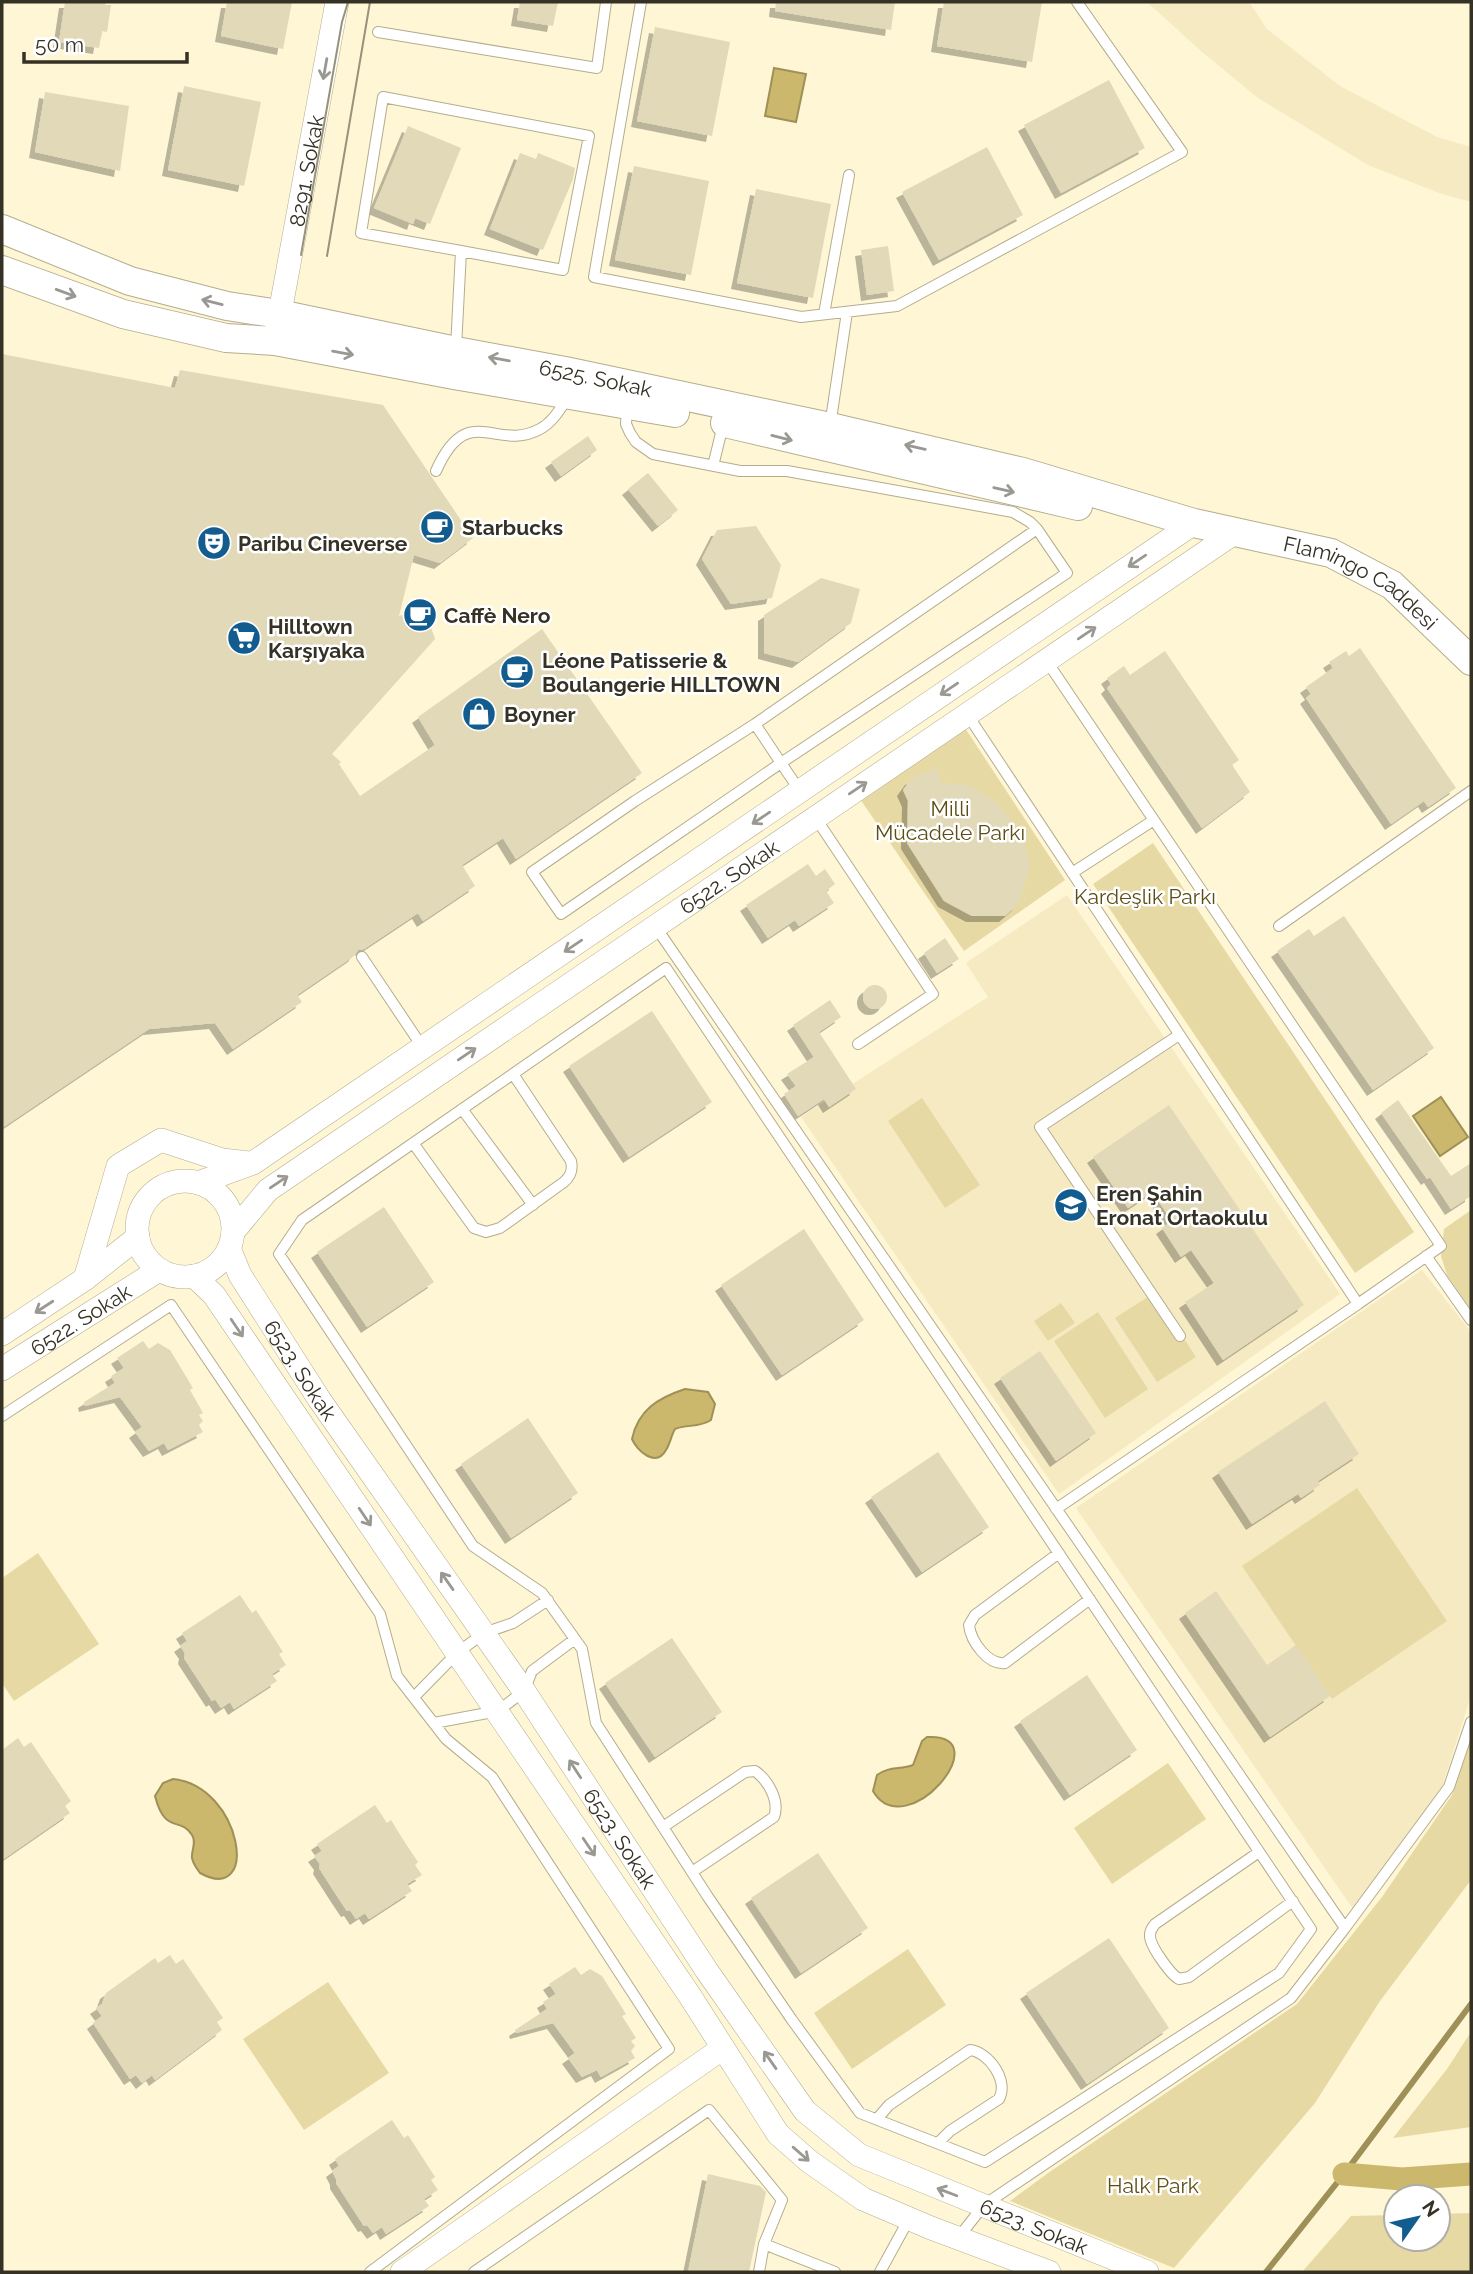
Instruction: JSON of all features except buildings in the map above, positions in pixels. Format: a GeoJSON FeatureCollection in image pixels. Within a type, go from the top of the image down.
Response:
{"type":"FeatureCollection","features":[{"type":"Feature","properties":{"kind":"street","name":"8291. Sokak"},"geometry":{"type":"LineString","coordinates":[[277,328],[337,2]]}},
{"type":"Feature","properties":{"kind":"street","name":"6525. Sokak"},"geometry":{"type":"LineString","coordinates":[[2,229],[130,281],[227,306],[277,328],[569,394],[723,423],[1119,516],[1169,526],[1194,523]]}},
{"type":"Feature","properties":{"kind":"street","name":"6525. Sokak"},"geometry":{"type":"LineString","coordinates":[[2,270],[123,314],[226,338],[277,328],[456,351],[565,371],[830,427],[1023,472],[1194,523],[1237,531]]}},
{"type":"Feature","properties":{"kind":"street","name":"6522. Sokak"},"geometry":{"type":"LineString","coordinates":[[198,1183],[253,1163],[1194,523]]}},
{"type":"Feature","properties":{"kind":"street","name":"6522. Sokak"},"geometry":{"type":"LineString","coordinates":[[231,1240],[268,1190],[1237,531]]}},
{"type":"Feature","properties":{"kind":"street","name":"Flamingo Caddesi"},"geometry":{"type":"LineString","coordinates":[[1237,531],[1331,553],[1392,585],[1471,661]]}},
{"type":"Feature","properties":{"kind":"street"},"geometry":{"type":"LineString","coordinates":[[85,1279],[118,1166],[161,1139],[222,1160],[253,1163]]}},
{"type":"Feature","properties":{"kind":"street"},"geometry":{"type":"LineString","coordinates":[[185,1181],[198,1183],[220,1197],[232,1219],[231,1240],[221,1261],[208,1271],[182,1277],[159,1270],[149,1261],[141,1250],[137,1223],[141,1209],[158,1188],[185,1181]]}},
{"type":"Feature","properties":{"kind":"street","name":"6522. Sokak"},"geometry":{"type":"LineString","coordinates":[[2,1334],[85,1279],[138,1237]]}},
{"type":"Feature","properties":{"kind":"street","name":"6523. Sokak"},"geometry":{"type":"LineString","coordinates":[[231,1240],[240,1275],[319,1399],[524,1691],[707,1971],[805,2111],[859,2155],[1147,2272]]}},
{"type":"Feature","properties":{"kind":"street","name":"6522. Sokak"},"geometry":{"type":"LineString","coordinates":[[2,1369],[159,1270]]}},
{"type":"Feature","properties":{"kind":"street","name":"6523. Sokak"},"geometry":{"type":"LineString","coordinates":[[194,1276],[214,1295],[498,1711],[778,2134],[810,2162],[863,2199],[1049,2272]]}},
{"type":"Feature","properties":{"kind":"street"},"geometry":{"type":"LineString","coordinates":[[402,2272],[723,2048]]}},
{"type":"Feature","properties":{"kind":"lane"},"geometry":{"type":"LineString","coordinates":[[378,32],[597,68],[606,2]]}},
{"type":"Feature","properties":{"kind":"lane"},"geometry":{"type":"LineString","coordinates":[[641,2],[594,277],[801,317],[897,306],[1182,152],[1077,2]]}},
{"type":"Feature","properties":{"kind":"lane"},"geometry":{"type":"LineString","coordinates":[[383,97],[589,136],[564,270],[461,251],[361,233],[383,97]]}},
{"type":"Feature","properties":{"kind":"lane"},"geometry":{"type":"LineString","coordinates":[[824,314],[849,174]]}},
{"type":"Feature","properties":{"kind":"lane"},"geometry":{"type":"LineString","coordinates":[[456,351],[461,251]]}},
{"type":"Feature","properties":{"kind":"lane"},"geometry":{"type":"LineString","coordinates":[[830,427],[847,312]]}},
{"type":"Feature","properties":{"kind":"lane"},"geometry":{"type":"LineString","coordinates":[[436,471],[444,452],[460,437],[479,431],[518,436],[529,434],[555,417],[569,394]]}},
{"type":"Feature","properties":{"kind":"lane"},"geometry":{"type":"LineString","coordinates":[[628,405],[626,424],[636,442],[653,454],[740,471],[787,471],[1013,512],[1037,529],[1067,573],[781,763],[561,914],[532,872],[635,801],[755,724],[1037,529]]}},
{"type":"Feature","properties":{"kind":"lane"},"geometry":{"type":"LineString","coordinates":[[713,466],[723,423]]}},
{"type":"Feature","properties":{"kind":"lane"},"geometry":{"type":"LineString","coordinates":[[1046,660],[1441,1246],[1056,1509]]}},
{"type":"Feature","properties":{"kind":"lane"},"geometry":{"type":"LineString","coordinates":[[967,714],[1357,1304]]}},
{"type":"Feature","properties":{"kind":"lane"},"geometry":{"type":"LineString","coordinates":[[755,724],[800,791]]}},
{"type":"Feature","properties":{"kind":"lane"},"geometry":{"type":"LineString","coordinates":[[1279,926],[1471,791]]}},
{"type":"Feature","properties":{"kind":"lane"},"geometry":{"type":"LineString","coordinates":[[815,817],[933,994],[858,1044]]}},
{"type":"Feature","properties":{"kind":"lane"},"geometry":{"type":"LineString","coordinates":[[1072,873],[1154,820]]}},
{"type":"Feature","properties":{"kind":"lane"},"geometry":{"type":"LineString","coordinates":[[655,926],[1345,1928]]}},
{"type":"Feature","properties":{"kind":"lane"},"geometry":{"type":"LineString","coordinates":[[362,957],[423,1048]]}},
{"type":"Feature","properties":{"kind":"lane"},"geometry":{"type":"LineString","coordinates":[[666,968],[1311,1929],[1279,1973],[985,2161],[860,2113],[792,2020],[596,1723],[582,1649],[542,1592],[473,1546],[279,1254],[302,1220],[513,1074],[666,968]]}},
{"type":"Feature","properties":{"kind":"lane"},"geometry":{"type":"LineString","coordinates":[[1179,1035],[1040,1127],[1180,1336]]}},
{"type":"Feature","properties":{"kind":"lane"},"geometry":{"type":"LineString","coordinates":[[413,1143],[474,1228],[493,1231],[533,1205],[568,1178],[572,1167],[571,1161],[513,1074]]}},
{"type":"Feature","properties":{"kind":"lane"},"geometry":{"type":"LineString","coordinates":[[462,1109],[533,1205]]}},
{"type":"Feature","properties":{"kind":"lane"},"geometry":{"type":"LineString","coordinates":[[1426,1256],[1471,1320]]}},
{"type":"Feature","properties":{"kind":"lane"},"geometry":{"type":"LineString","coordinates":[[2,1416],[171,1305],[380,1614],[397,1676],[446,1739],[492,1777],[669,2049],[370,2272]]}},
{"type":"Feature","properties":{"kind":"lane"},"geometry":{"type":"LineString","coordinates":[[1059,1553],[975,1615],[969,1625],[972,1636],[989,1660],[996,1664],[1005,1663],[1090,1600]]}},
{"type":"Feature","properties":{"kind":"lane"},"geometry":{"type":"LineString","coordinates":[[414,1697],[457,1653],[484,1633],[513,1623],[548,1600]]}},
{"type":"Feature","properties":{"kind":"lane"},"geometry":{"type":"LineString","coordinates":[[434,1723],[498,1711],[524,1691],[531,1671],[575,1639]]}},
{"type":"Feature","properties":{"kind":"lane"},"geometry":{"type":"LineString","coordinates":[[958,2238],[984,2206],[1291,1998],[1449,1787],[1471,1722]]}},
{"type":"Feature","properties":{"kind":"lane"},"geometry":{"type":"LineString","coordinates":[[663,1827],[745,1772],[755,1771],[761,1776],[776,1801],[774,1817],[692,1872]]}},
{"type":"Feature","properties":{"kind":"lane"},"geometry":{"type":"LineString","coordinates":[[1259,1852],[1151,1929],[1151,1941],[1170,1972],[1179,1979],[1189,1977],[1293,1901]]}},
{"type":"Feature","properties":{"kind":"lane"},"geometry":{"type":"LineString","coordinates":[[877,2119],[889,2105],[970,2050],[977,2050],[986,2056],[1000,2076],[1002,2094],[999,2099],[950,2131],[938,2143]]}},
{"type":"Feature","properties":{"kind":"lane"},"geometry":{"type":"LineString","coordinates":[[474,2272],[709,2110],[782,2200],[764,2244],[759,2272]]}},
{"type":"Feature","properties":{"kind":"lane"},"geometry":{"type":"LineString","coordinates":[[880,2272],[909,2219]]}},
{"type":"Feature","properties":{"kind":"lane"},"geometry":{"type":"LineString","coordinates":[[764,2244],[833,2272]]}},
{"type":"Feature","properties":{"kind":"shaded area"},"geometry":{"type":"Polygon","coordinates":[[[1147,2],[1249,2],[1267,29],[1340,86],[1437,137],[1471,147],[1471,202],[1439,193],[1368,165],[1258,98],[1147,2]]]}},
{"type":"Feature","properties":{"kind":"shaded area"},"geometry":{"type":"Polygon","coordinates":[[[774,68],[806,74],[796,122],[765,116],[774,68]]]}},
{"type":"Feature","properties":{"kind":"shaded area","name":"Eren Şahin Eronat Ortaokulu"},"geometry":{"type":"Polygon","coordinates":[[[1067,895],[1340,1294],[1059,1494],[801,1117],[988,997],[966,963],[1067,895]]]}},
{"type":"Feature","properties":{"kind":"shaded area"},"geometry":{"type":"Polygon","coordinates":[[[1441,1097],[1468,1137],[1440,1156],[1413,1116],[1441,1097]]]}},
{"type":"Feature","properties":{"kind":"shaded area"},"geometry":{"type":"Polygon","coordinates":[[[1422,1270],[1471,1332],[1471,1696],[1442,1787],[1353,1909],[1076,1508],[1422,1270]]]}},
{"type":"Feature","properties":{"kind":"shaded area"},"geometry":{"type":"Polygon","coordinates":[[[685,1389],[708,1392],[715,1404],[711,1420],[675,1429],[662,1455],[657,1458],[647,1456],[632,1439],[639,1420],[658,1401],[685,1389]]]}},
{"type":"Feature","properties":{"kind":"shaded area"},"geometry":{"type":"Polygon","coordinates":[[[927,1737],[947,1740],[954,1752],[951,1767],[940,1784],[924,1797],[906,1806],[888,1805],[873,1791],[877,1775],[886,1770],[913,1765],[922,1741],[927,1737]]]}},
{"type":"Feature","properties":{"kind":"shaded area"},"geometry":{"type":"Polygon","coordinates":[[[173,1779],[196,1786],[215,1801],[228,1821],[235,1841],[236,1860],[231,1873],[219,1879],[200,1873],[192,1858],[192,1835],[183,1826],[163,1816],[155,1796],[163,1783],[173,1779]]]}},
{"type":"Feature","properties":{"kind":"green space","name":"Milli Mücadele Parkı"},"geometry":{"type":"Polygon","coordinates":[[[963,725],[1065,880],[964,951],[858,796],[963,725]]]}},
{"type":"Feature","properties":{"kind":"green space","name":"Kardeşlik Parkı"},"geometry":{"type":"Polygon","coordinates":[[[1153,843],[1414,1232],[1355,1273],[1093,884],[1153,843]]]}},
{"type":"Feature","properties":{"kind":"green space"},"geometry":{"type":"Polygon","coordinates":[[[922,1098],[980,1185],[945,1208],[888,1121],[922,1098]]]}},
{"type":"Feature","properties":{"kind":"green space"},"geometry":{"type":"Polygon","coordinates":[[[1471,1210],[1471,1310],[1447,1275],[1441,1256],[1444,1229],[1471,1210]]]}},
{"type":"Feature","properties":{"kind":"green space"},"geometry":{"type":"Polygon","coordinates":[[[1154,1293],[1196,1357],[1157,1382],[1115,1318],[1154,1293]]]}},
{"type":"Feature","properties":{"kind":"green space"},"geometry":{"type":"Polygon","coordinates":[[[1061,1303],[1075,1323],[1048,1341],[1034,1321],[1061,1303]]]}},
{"type":"Feature","properties":{"kind":"green space"},"geometry":{"type":"Polygon","coordinates":[[[1098,1312],[1148,1389],[1105,1418],[1054,1341],[1098,1312]]]}},
{"type":"Feature","properties":{"kind":"green space"},"geometry":{"type":"Polygon","coordinates":[[[1357,1488],[1447,1621],[1332,1699],[1242,1566],[1357,1488]]]}},
{"type":"Feature","properties":{"kind":"green space"},"geometry":{"type":"Polygon","coordinates":[[[38,1553],[99,1644],[14,1701],[2,1683],[2,1578],[38,1553]]]}},
{"type":"Feature","properties":{"kind":"green space","name":"Halk Park"},"geometry":{"type":"Polygon","coordinates":[[[1471,1739],[1471,1880],[1380,2001],[1315,2103],[1174,2268],[1010,2201],[1297,2004],[1382,1897],[1452,1795],[1471,1739]]]}},
{"type":"Feature","properties":{"kind":"green space"},"geometry":{"type":"Polygon","coordinates":[[[1168,1763],[1206,1819],[1112,1884],[1074,1828],[1168,1763]]]}},
{"type":"Feature","properties":{"kind":"green space"},"geometry":{"type":"Polygon","coordinates":[[[908,1949],[946,2005],[852,2069],[814,2013],[908,1949]]]}},
{"type":"Feature","properties":{"kind":"green space"},"geometry":{"type":"Polygon","coordinates":[[[328,1982],[389,2073],[304,2130],[243,2039],[328,1982]]]}},
{"type":"Feature","properties":{"kind":"green space"},"geometry":{"type":"Polygon","coordinates":[[[1471,2032],[1471,2127],[1393,2138],[1447,2069],[1471,2032]]]}},
{"type":"Feature","properties":{"kind":"green space"},"geometry":{"type":"Polygon","coordinates":[[[1471,2213],[1471,2272],[1302,2272],[1351,2216],[1382,2215],[1382,2253],[1452,2253],[1452,2214],[1471,2213]]]}},
{"type":"Feature","properties":{"kind":"waterway"},"geometry":{"type":"LineString","coordinates":[[1266,2272],[1344,2174],[1471,2004]]}},
{"type":"Feature","properties":{"kind":"waterway"},"geometry":{"type":"LineString","coordinates":[[1344,2174],[1402,2179],[1471,2174]]}},
{"type":"Feature","properties":{"kind":"tram line"},"geometry":{"type":"LineString","coordinates":[[301,255],[342,22],[348,2]]}},
{"type":"Feature","properties":{"kind":"tram line"},"geometry":{"type":"LineString","coordinates":[[327,256],[370,2]]}},
{"type":"Feature","properties":{"kind":"place","name":"Starbucks"},"geometry":{"type":"Point","coordinates":[437,527]}},
{"type":"Feature","properties":{"kind":"place","name":"Paribu Cineverse"},"geometry":{"type":"Point","coordinates":[214,543]}},
{"type":"Feature","properties":{"kind":"place","name":"Caffè Nero"},"geometry":{"type":"Point","coordinates":[420,615]}},
{"type":"Feature","properties":{"kind":"place","name":"Hilltown Karşıyaka"},"geometry":{"type":"Point","coordinates":[244,638]}},
{"type":"Feature","properties":{"kind":"place","name":"Léone Patisserie & Boulangerie HILLTOWN"},"geometry":{"type":"Point","coordinates":[517,672]}},
{"type":"Feature","properties":{"kind":"place","name":"Boyner"},"geometry":{"type":"Point","coordinates":[479,714]}},
{"type":"Feature","properties":{"kind":"place","name":"Eren Şahin Eronat Ortaokulu"},"geometry":{"type":"Point","coordinates":[1071,1205]}}]}
